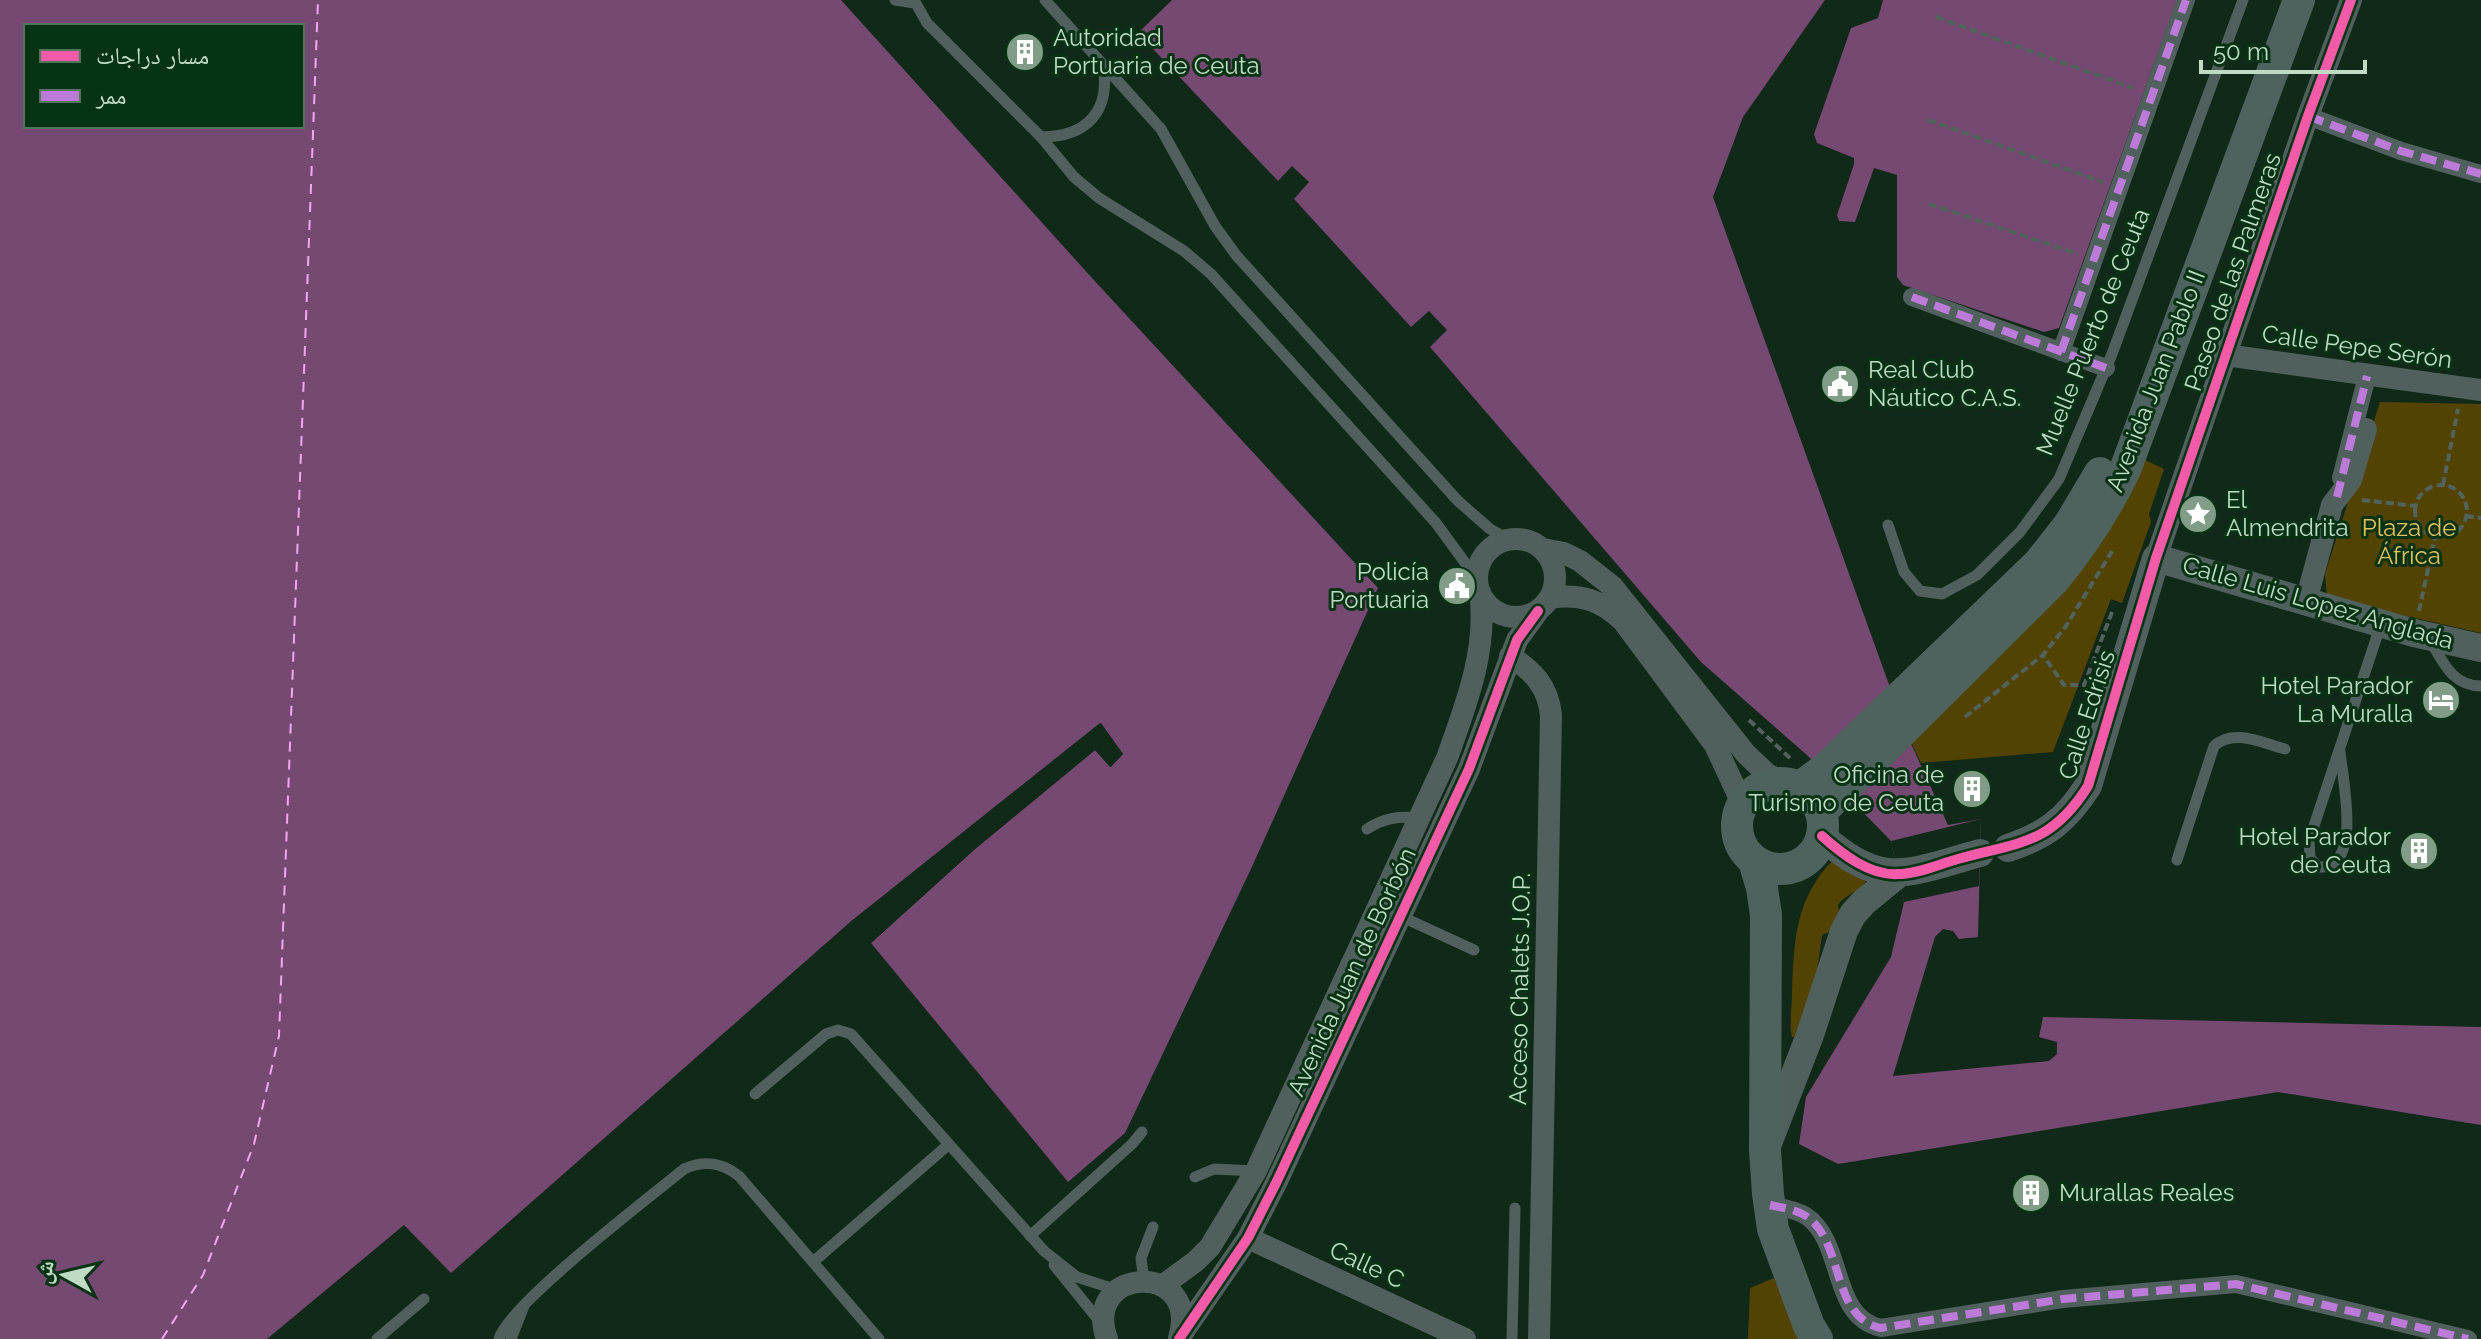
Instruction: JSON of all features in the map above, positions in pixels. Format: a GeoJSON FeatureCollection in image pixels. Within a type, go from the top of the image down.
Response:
{"type":"FeatureCollection","features":[{"type":"Feature","properties":{"kind":"main road","name":"Avenida Juan Pablo II"},"geometry":{"type":"LineString","coordinates":[[1916,699],[2039,563],[2094,486],[2130,402],[2282,0]]}},
{"type":"Feature","properties":{"kind":"main road","name":"Avenida Juan Pablo II"},"geometry":{"type":"LineString","coordinates":[[1916,699],[2054,580],[2085,543],[2107,506],[2125,470],[2299,0]]}},
{"type":"Feature","properties":{"kind":"main road"},"geometry":{"type":"LineString","coordinates":[[1814,792],[1757,788],[1742,803],[1736,824],[1746,854],[1774,869],[1795,867],[1812,855],[1814,792],[1916,699]]}},
{"type":"Feature","properties":{"kind":"main road"},"geometry":{"type":"LineString","coordinates":[[1754,861],[1766,915],[1765,1150],[1773,1229],[1809,1326],[1817,1339]]}},
{"type":"Feature","properties":{"kind":"street"},"geometry":{"type":"LineString","coordinates":[[2061,352],[2186,0]]}},
{"type":"Feature","properties":{"kind":"street","name":"Paseo de las Palmeras"},"geometry":{"type":"LineString","coordinates":[[2156,558],[2351,0]]}},
{"type":"Feature","properties":{"kind":"street"},"geometry":{"type":"LineString","coordinates":[[2308,116],[2401,151],[2481,174]]}},
{"type":"Feature","properties":{"kind":"street"},"geometry":{"type":"LineString","coordinates":[[1912,297],[2106,368]]}},
{"type":"Feature","properties":{"kind":"street","name":"Calle Pepe Serón"},"geometry":{"type":"LineString","coordinates":[[2225,355],[2471,389]]}},
{"type":"Feature","properties":{"kind":"street"},"geometry":{"type":"LineString","coordinates":[[2306,601],[2337,497],[2367,376]]}},
{"type":"Feature","properties":{"kind":"street"},"geometry":{"type":"LineString","coordinates":[[2337,497],[2351,480],[2366,429]]}},
{"type":"Feature","properties":{"kind":"street"},"geometry":{"type":"LineString","coordinates":[[1544,605],[1556,577],[1550,557],[1543,549],[1527,539],[1508,539],[1485,553],[1478,586],[1485,602],[1504,615],[1527,616],[1544,605],[1581,596],[1604,606],[1623,621],[1715,745],[1742,803]]}},
{"type":"Feature","properties":{"kind":"street"},"geometry":{"type":"LineString","coordinates":[[1543,549],[1564,553],[1580,561],[1613,587],[1754,763],[1814,792],[1835,848],[1864,866],[1897,875]]}},
{"type":"Feature","properties":{"kind":"street","name":"Calle Luis Lopez Anglada"},"geometry":{"type":"LineString","coordinates":[[2156,558],[2421,634],[2481,648]]}},
{"type":"Feature","properties":{"kind":"street","name":"Calle Edrisis"},"geometry":{"type":"LineString","coordinates":[[2008,848],[2033,840],[2055,826],[2074,808],[2088,786],[2156,558]]}},
{"type":"Feature","properties":{"kind":"street","name":"Avenida Juan de Borbón"},"geometry":{"type":"LineString","coordinates":[[1117,1290],[1125,1285],[1153,1283],[1196,1261],[1210,1247],[1256,1171],[1447,758],[1467,703],[1481,639],[1478,586]]}},
{"type":"Feature","properties":{"kind":"street","name":"Avenida Juan de Borbón"},"geometry":{"type":"LineString","coordinates":[[1179,1339],[1248,1238],[1277,1181],[1469,769],[1510,656],[1526,625],[1544,605]]}},
{"type":"Feature","properties":{"kind":"street","name":"Acceso Chalets J.O.P."},"geometry":{"type":"LineString","coordinates":[[1510,656],[1540,681],[1550,703],[1551,715],[1539,1339]]}},
{"type":"Feature","properties":{"kind":"street"},"geometry":{"type":"LineString","coordinates":[[1765,1150],[1810,1035],[1844,931],[1859,908],[1897,875],[1980,853]]}},
{"type":"Feature","properties":{"kind":"street"},"geometry":{"type":"LineString","coordinates":[[1770,1205],[1803,1214],[1816,1225],[1831,1253],[1851,1307],[1872,1326],[1891,1327],[2063,1299],[2236,1284],[2468,1339]]}},
{"type":"Feature","properties":{"kind":"street","name":"Calle C"},"geometry":{"type":"LineString","coordinates":[[1248,1238],[1424,1332],[1465,1339]]}},
{"type":"Feature","properties":{"kind":"street"},"geometry":{"type":"LineString","coordinates":[[1153,1283],[1179,1303],[1182,1327],[1179,1339]]}},
{"type":"Feature","properties":{"kind":"street"},"geometry":{"type":"LineString","coordinates":[[1105,1335],[1105,1306],[1117,1290]]}},
{"type":"Feature","properties":{"kind":"lane"},"geometry":{"type":"LineString","coordinates":[[895,0],[914,1],[927,23],[1041,137],[1086,188],[1184,251],[1211,274],[1451,541],[1478,586]]}},
{"type":"Feature","properties":{"kind":"lane"},"geometry":{"type":"LineString","coordinates":[[1045,0],[1161,129],[1225,241],[1473,516],[1508,539]]}},
{"type":"Feature","properties":{"kind":"lane","name":"Muelle Puerto de Ceuta"},"geometry":{"type":"LineString","coordinates":[[1888,525],[1904,572],[1920,591],[1942,594],[1977,575],[2020,532],[2059,479],[2106,368],[2243,0]]}},
{"type":"Feature","properties":{"kind":"lane"},"geometry":{"type":"LineString","coordinates":[[1041,137],[1059,137],[1078,131],[1093,119],[1102,102],[1106,84],[1103,65]]}},
{"type":"Feature","properties":{"kind":"lane"},"geometry":{"type":"LineString","coordinates":[[2340,751],[2347,841],[2342,856],[2324,868],[2318,867],[2310,858],[2309,841],[2382,623]]}},
{"type":"Feature","properties":{"kind":"lane"},"geometry":{"type":"LineString","coordinates":[[2421,634],[2450,674],[2460,682],[2481,686]]}},
{"type":"Feature","properties":{"kind":"lane"},"geometry":{"type":"LineString","coordinates":[[2177,860],[2214,746],[2222,738],[2233,736],[2285,749]]}},
{"type":"Feature","properties":{"kind":"lane"},"geometry":{"type":"LineString","coordinates":[[1367,829],[1392,817],[1418,818]]}},
{"type":"Feature","properties":{"kind":"lane"},"geometry":{"type":"LineString","coordinates":[[1399,916],[1474,950]]}},
{"type":"Feature","properties":{"kind":"lane"},"geometry":{"type":"LineString","coordinates":[[755,1094],[826,1034],[845,1031],[856,1039],[1044,1251],[1105,1335]]}},
{"type":"Feature","properties":{"kind":"lane"},"geometry":{"type":"LineString","coordinates":[[1030,1236],[1142,1132]]}},
{"type":"Feature","properties":{"kind":"lane"},"geometry":{"type":"LineString","coordinates":[[813,1262],[948,1145]]}},
{"type":"Feature","properties":{"kind":"lane"},"geometry":{"type":"LineString","coordinates":[[499,1339],[502,1328],[526,1302],[684,1169],[703,1163],[722,1165],[739,1176],[879,1339]]}},
{"type":"Feature","properties":{"kind":"lane"},"geometry":{"type":"LineString","coordinates":[[1195,1177],[1214,1169],[1256,1171]]}},
{"type":"Feature","properties":{"kind":"lane"},"geometry":{"type":"LineString","coordinates":[[1512,1339],[1515,1208]]}},
{"type":"Feature","properties":{"kind":"lane"},"geometry":{"type":"LineString","coordinates":[[1153,1227],[1141,1258],[1153,1283]]}},
{"type":"Feature","properties":{"kind":"lane"},"geometry":{"type":"LineString","coordinates":[[1044,1251],[1077,1277],[1117,1290]]}},
{"type":"Feature","properties":{"kind":"lane"},"geometry":{"type":"LineString","coordinates":[[377,1339],[424,1299]]}},
{"type":"Feature","properties":{"kind":"lane"},"geometry":{"type":"LineString","coordinates":[[511,1339],[526,1302]]}},
{"type":"Feature","properties":{"kind":"path"},"geometry":{"type":"LineString","coordinates":[[1936,17],[2143,92]]}},
{"type":"Feature","properties":{"kind":"path"},"geometry":{"type":"LineString","coordinates":[[1928,120],[2110,185]]}},
{"type":"Feature","properties":{"kind":"path"},"geometry":{"type":"LineString","coordinates":[[1929,204],[2084,256]]}},
{"type":"Feature","properties":{"kind":"path"},"geometry":{"type":"LineString","coordinates":[[2443,485],[2471,389]]}},
{"type":"Feature","properties":{"kind":"path"},"geometry":{"type":"LineString","coordinates":[[2443,485],[2452,487],[2464,499],[2466,516],[2451,535],[2435,537],[2427,534],[2417,522],[2415,506],[2422,492],[2443,485]]}},
{"type":"Feature","properties":{"kind":"path"},"geometry":{"type":"LineString","coordinates":[[2337,497],[2415,506]]}},
{"type":"Feature","properties":{"kind":"path"},"geometry":{"type":"LineString","coordinates":[[2466,516],[2481,518]]}},
{"type":"Feature","properties":{"kind":"path"},"geometry":{"type":"LineString","coordinates":[[2421,634],[2435,537]]}},
{"type":"Feature","properties":{"kind":"path"},"geometry":{"type":"LineString","coordinates":[[1965,717],[2043,655],[2066,626],[2118,540]]}},
{"type":"Feature","properties":{"kind":"path"},"geometry":{"type":"LineString","coordinates":[[2043,655],[2064,685],[2084,685],[2114,606]]}},
{"type":"Feature","properties":{"kind":"path"},"geometry":{"type":"LineString","coordinates":[[1715,714],[1730,702],[1814,792]]}},
{"type":"Feature","properties":{"kind":"green space","name":"Plaza de África"},"geometry":{"type":"Polygon","coordinates":[[[2380,402],[2481,404],[2481,633],[2327,598],[2325,574],[2380,402]]]}},
{"type":"Feature","properties":{"kind":"green space"},"geometry":{"type":"Polygon","coordinates":[[[2139,457],[2164,469],[2149,514],[2151,522],[2122,603],[2111,599],[2053,752],[1921,763],[1911,742],[2139,457]]]}},
{"type":"Feature","properties":{"kind":"green space"},"geometry":{"type":"Polygon","coordinates":[[[1835,858],[1844,870],[1866,881],[1838,905],[1841,927],[1822,935],[1815,987],[1797,1037],[1792,1037],[1793,973],[1799,920],[1812,888],[1835,858]]]}},
{"type":"Feature","properties":{"kind":"green space"},"geometry":{"type":"Polygon","coordinates":[[[1774,1278],[1792,1321],[1806,1339],[1748,1339],[1750,1288],[1774,1278]]]}},
{"type":"Feature","properties":{"kind":"shaded area"},"geometry":{"type":"Polygon","coordinates":[[[0,0],[841,0],[1378,588],[1250,871],[1125,1133],[1068,1182],[871,943],[975,849],[1095,750],[1110,767],[1123,754],[1100,723],[849,923],[451,1273],[404,1225],[267,1339],[0,1339],[0,0]]]}},
{"type":"Feature","properties":{"kind":"shaded area"},"geometry":{"type":"Polygon","coordinates":[[[1172,0],[1825,0],[1743,117],[1713,197],[1908,737],[1948,825],[1981,819],[1978,937],[1959,939],[1953,931],[1943,929],[1935,937],[1893,1076],[2049,1061],[2057,1054],[2057,1042],[2039,1037],[2043,1017],[2481,1027],[2481,1125],[2278,1092],[1838,1164],[1799,1144],[1806,1097],[1891,957],[1904,902],[1891,841],[1808,756],[1701,662],[1430,347],[1447,330],[1429,311],[1411,327],[1294,199],[1309,182],[1292,166],[1278,181],[1138,33],[1172,0]]]}},
{"type":"Feature","properties":{"kind":"shaded area"},"geometry":{"type":"Polygon","coordinates":[[[1883,0],[2177,0],[2059,328],[2044,332],[1903,285],[1897,277],[1897,175],[1874,168],[1855,222],[1839,221],[1837,215],[1854,158],[1817,143],[1814,134],[1851,28],[1878,18],[1883,0]]]}},
{"type":"Feature","properties":{"kind":"pier"},"geometry":{"type":"Polygon","coordinates":[[[1101,723],[1123,754],[1111,767],[1095,750],[975,849],[871,943],[868,940],[972,846],[1093,747],[1098,747],[1111,762],[1118,754],[1100,729],[852,926],[849,923],[1101,723]]]}},
{"type":"Feature","properties":{"kind":"pier"},"geometry":{"type":"Polygon","coordinates":[[[1981,819],[1979,886],[1904,902],[1891,841],[1981,819]]]}},
{"type":"Feature","properties":{"kind":"ferry route"},"geometry":{"type":"LineString","coordinates":[[162,1339],[203,1275],[254,1144],[279,1036],[318,0]]}},
{"type":"Feature","properties":{"kind":"marked path"},"geometry":{"type":"LineString","coordinates":[[2061,352],[2186,0]]}},
{"type":"Feature","properties":{"kind":"marked path"},"geometry":{"type":"LineString","coordinates":[[2308,116],[2401,151],[2481,174]]}},
{"type":"Feature","properties":{"kind":"marked path"},"geometry":{"type":"LineString","coordinates":[[1912,297],[2106,368]]}},
{"type":"Feature","properties":{"kind":"marked path"},"geometry":{"type":"LineString","coordinates":[[2337,497],[2367,376]]}},
{"type":"Feature","properties":{"kind":"marked path"},"geometry":{"type":"LineString","coordinates":[[1770,1205],[1802,1214],[1818,1228],[1853,1310],[1865,1321],[1881,1328],[2063,1299],[2236,1284],[2468,1339]]}},
{"type":"Feature","properties":{"kind":"cycle path"},"geometry":{"type":"LineString","coordinates":[[1822,836],[1867,868],[1888,874],[1913,872],[2016,844],[2047,831],[2061,820],[2088,786],[2156,558],[2351,0]]}},
{"type":"Feature","properties":{"kind":"cycle path"},"geometry":{"type":"LineString","coordinates":[[1179,1339],[1248,1238],[1277,1181],[1469,769],[1517,640],[1538,611]]}},
{"type":"Feature","properties":{"kind":"place","name":"Autoridad Portuaria de Ceuta"},"geometry":{"type":"Point","coordinates":[1025,52]}},
{"type":"Feature","properties":{"kind":"place","name":"Real Club Náutico C.A.S."},"geometry":{"type":"Point","coordinates":[1840,384]}},
{"type":"Feature","properties":{"kind":"place","name":"El Almendrita"},"geometry":{"type":"Point","coordinates":[2198,514]}},
{"type":"Feature","properties":{"kind":"place","name":"Policía Portuaria"},"geometry":{"type":"Point","coordinates":[1457,586]}},
{"type":"Feature","properties":{"kind":"place","name":"Hotel Parador La Muralla"},"geometry":{"type":"Point","coordinates":[2441,700]}},
{"type":"Feature","properties":{"kind":"place","name":"Oficina de Turismo de Ceuta"},"geometry":{"type":"Point","coordinates":[1972,789]}},
{"type":"Feature","properties":{"kind":"place","name":"Hotel Parador de Ceuta"},"geometry":{"type":"Point","coordinates":[2419,851]}},
{"type":"Feature","properties":{"kind":"place","name":"Murallas Reales"},"geometry":{"type":"Point","coordinates":[2031,1193]}}]}
